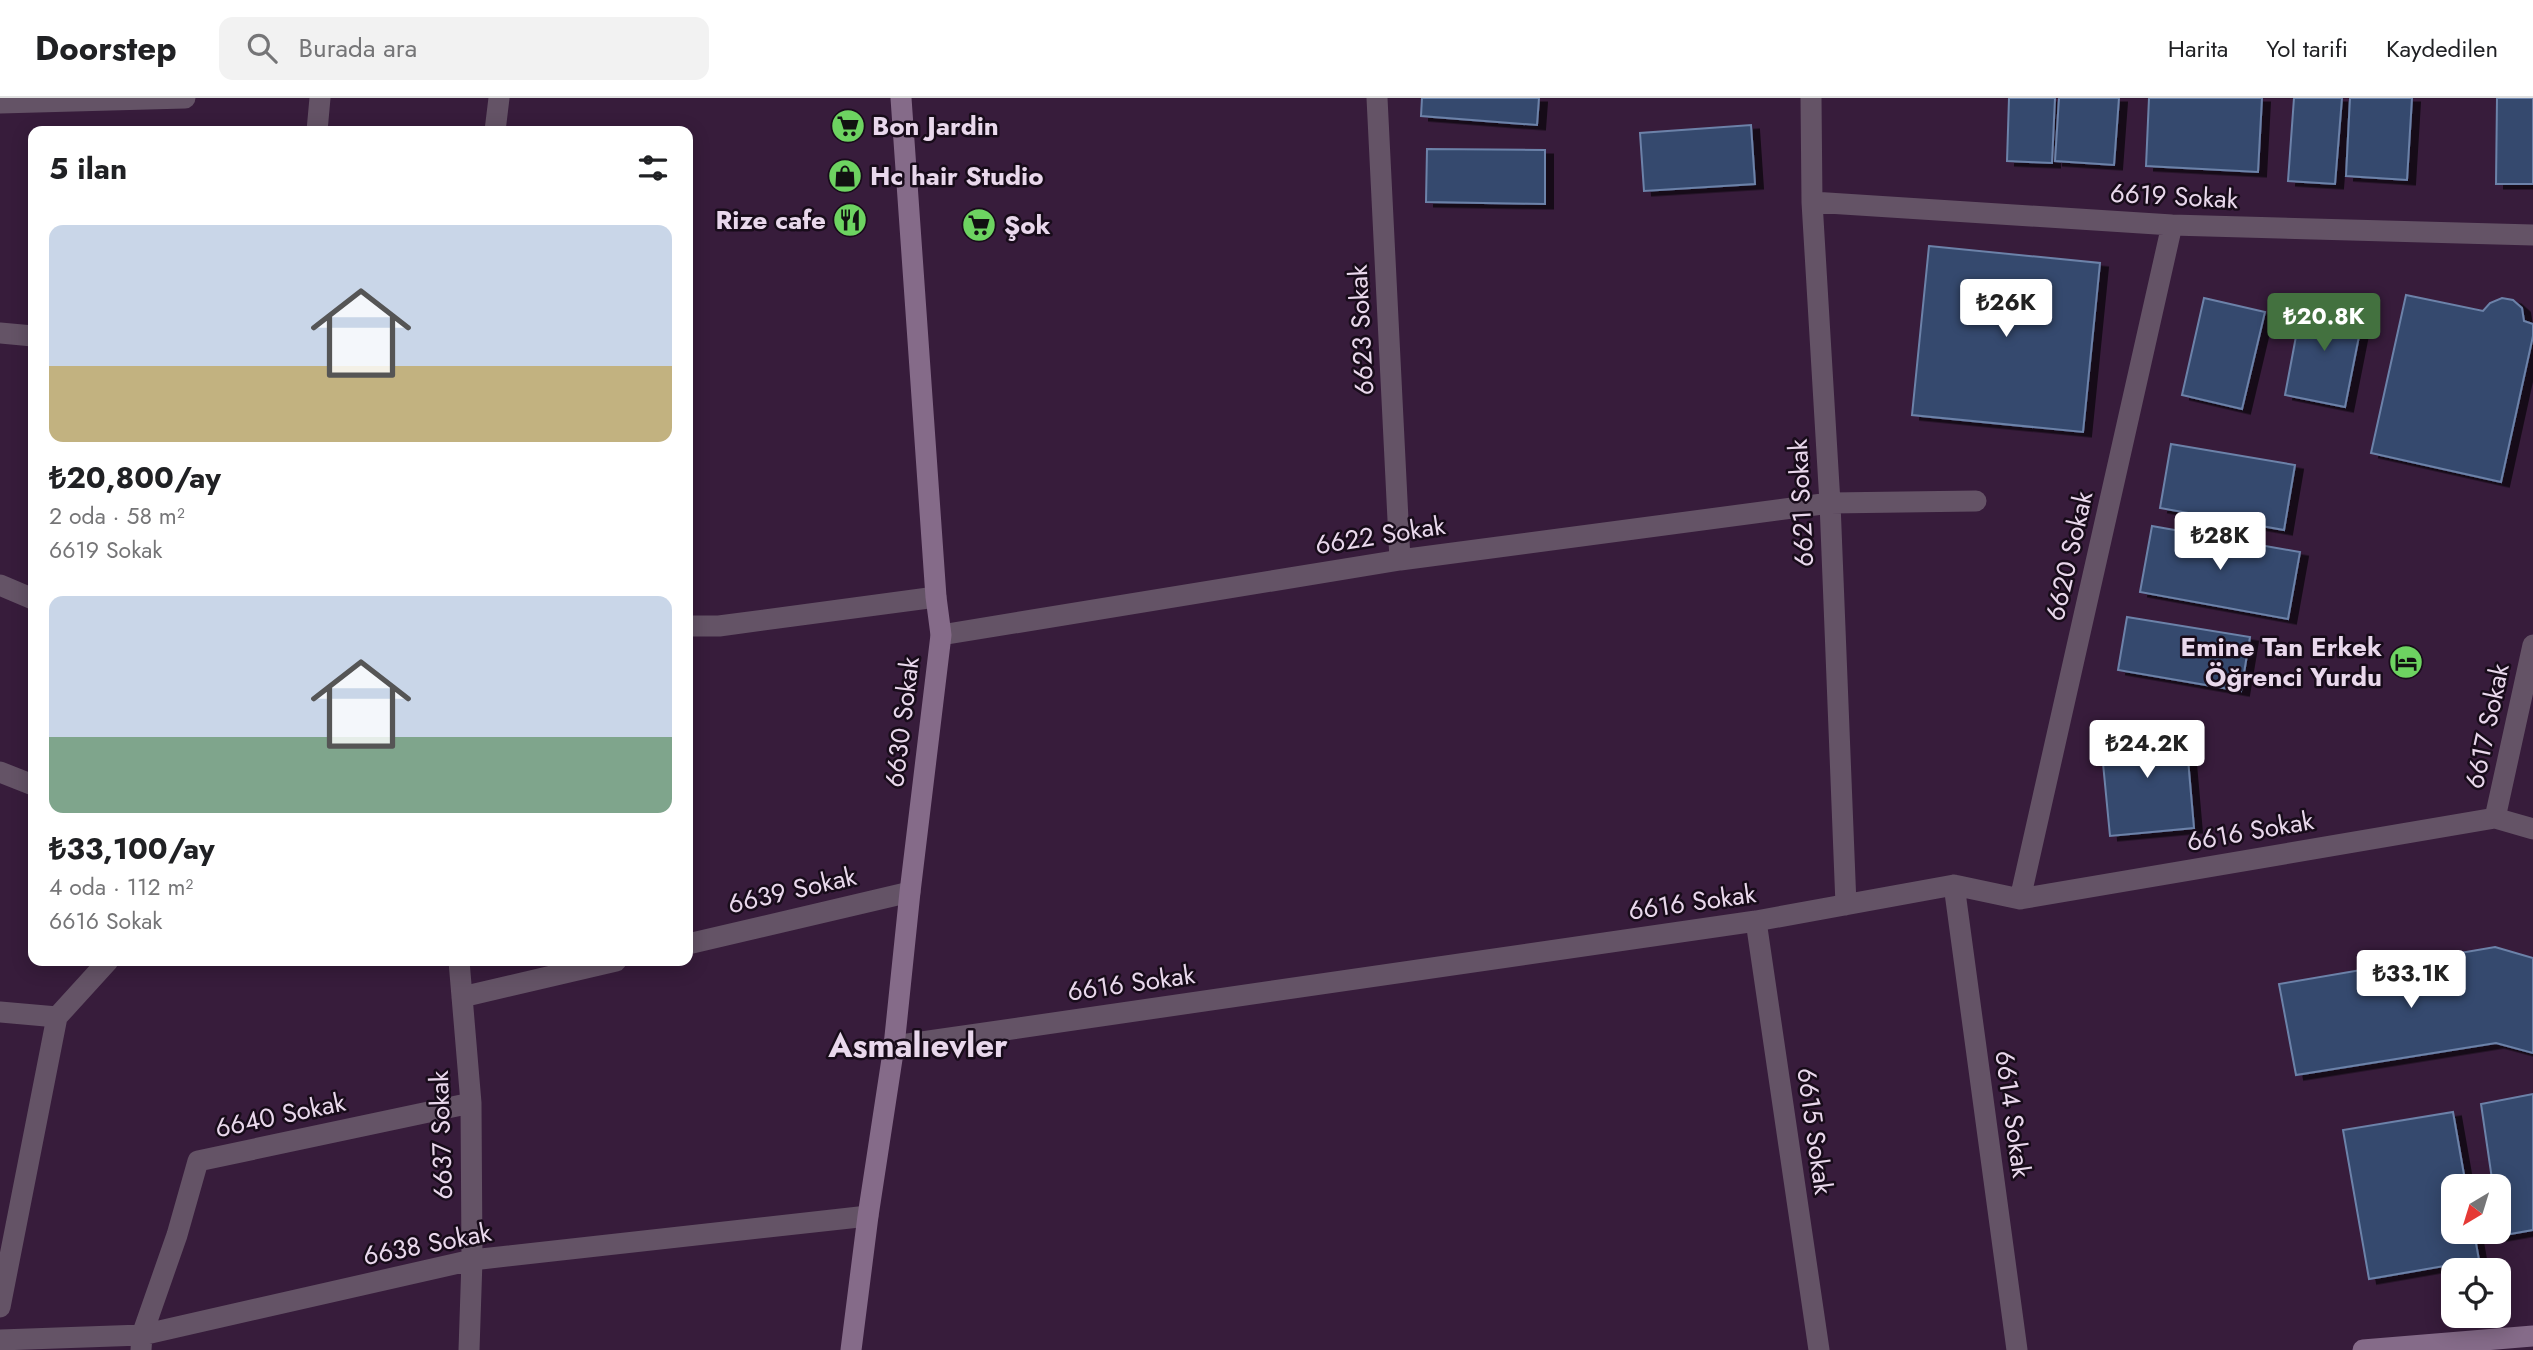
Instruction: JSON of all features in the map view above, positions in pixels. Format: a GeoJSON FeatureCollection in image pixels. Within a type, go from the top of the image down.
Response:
{"type":"FeatureCollection","features":[{"type":"Feature","properties":{"kind":"street"},"geometry":{"type":"LineString","coordinates":[[0,103],[185,98]]}},
{"type":"Feature","properties":{"kind":"street"},"geometry":{"type":"LineString","coordinates":[[317,126],[320,98]]}},
{"type":"Feature","properties":{"kind":"street"},"geometry":{"type":"LineString","coordinates":[[496,126],[499,98]]}},
{"type":"Feature","properties":{"kind":"street","name":"6630 Sokak"},"geometry":{"type":"LineString","coordinates":[[851,1350],[894,1046],[941,635],[936,597],[901,98]]}},
{"type":"Feature","properties":{"kind":"street","name":"6623 Sokak"},"geometry":{"type":"LineString","coordinates":[[1377,98],[1400,560]]}},
{"type":"Feature","properties":{"kind":"street","name":"6621 Sokak"},"geometry":{"type":"LineString","coordinates":[[1811,98],[1812,202],[1830,503],[1846,905]]}},
{"type":"Feature","properties":{"kind":"street","name":"6619 Sokak"},"geometry":{"type":"LineString","coordinates":[[1812,202],[2172,226],[2533,235]]}},
{"type":"Feature","properties":{"kind":"street","name":"6620 Sokak"},"geometry":{"type":"LineString","coordinates":[[2020,899],[2172,226]]}},
{"type":"Feature","properties":{"kind":"street"},"geometry":{"type":"LineString","coordinates":[[0,333],[28,336]]}},
{"type":"Feature","properties":{"kind":"street","name":"6622 Sokak"},"geometry":{"type":"LineString","coordinates":[[941,635],[1400,560],[1830,503],[1976,501]]}},
{"type":"Feature","properties":{"kind":"street"},"geometry":{"type":"LineString","coordinates":[[0,585],[28,597]]}},
{"type":"Feature","properties":{"kind":"street"},"geometry":{"type":"LineString","coordinates":[[693,626],[719,626],[936,597]]}},
{"type":"Feature","properties":{"kind":"street","name":"6617 Sokak"},"geometry":{"type":"LineString","coordinates":[[2495,818],[2533,645]]}},
{"type":"Feature","properties":{"kind":"street"},"geometry":{"type":"LineString","coordinates":[[0,772],[28,783]]}},
{"type":"Feature","properties":{"kind":"street"},"geometry":{"type":"LineString","coordinates":[[2495,818],[2533,829]]}},
{"type":"Feature","properties":{"kind":"street","name":"6616 Sokak"},"geometry":{"type":"LineString","coordinates":[[894,1046],[1756,921],[1954,885],[2020,899],[2495,818]]}},
{"type":"Feature","properties":{"kind":"street","name":"6614 Sokak"},"geometry":{"type":"LineString","coordinates":[[1954,885],[2017,1350]]}},
{"type":"Feature","properties":{"kind":"street","name":"6639 Sokak"},"geometry":{"type":"LineString","coordinates":[[693,943],[910,892]]}},
{"type":"Feature","properties":{"kind":"street","name":"6615 Sokak"},"geometry":{"type":"LineString","coordinates":[[1756,921],[1819,1350]]}},
{"type":"Feature","properties":{"kind":"street"},"geometry":{"type":"LineString","coordinates":[[0,1307],[57,1017],[103,966]]}},
{"type":"Feature","properties":{"kind":"street","name":"6637 Sokak"},"geometry":{"type":"LineString","coordinates":[[459,966],[471,1103],[472,1260],[469,1350]]}},
{"type":"Feature","properties":{"kind":"street"},"geometry":{"type":"LineString","coordinates":[[462,997],[595,966]]}},
{"type":"Feature","properties":{"kind":"street"},"geometry":{"type":"LineString","coordinates":[[0,1012],[57,1017]]}},
{"type":"Feature","properties":{"kind":"street","name":"6640 Sokak"},"geometry":{"type":"LineString","coordinates":[[142,1343],[198,1161],[471,1103]]}},
{"type":"Feature","properties":{"kind":"street","name":"6638 Sokak"},"geometry":{"type":"LineString","coordinates":[[0,1340],[142,1343],[472,1260],[868,1216]]}},
{"type":"Feature","properties":{"kind":"street"},"geometry":{"type":"LineString","coordinates":[[2363,1350],[2533,1336]]}},
{"type":"Feature","properties":{"kind":"building"},"geometry":{"type":"Polygon","coordinates":[[[1422,98],[1539,98],[1537,125],[1421,116],[1422,98]]]}},
{"type":"Feature","properties":{"kind":"building"},"geometry":{"type":"Polygon","coordinates":[[[2009,98],[2055,98],[2052,163],[2007,161],[2009,98]]]}},
{"type":"Feature","properties":{"kind":"building"},"geometry":{"type":"Polygon","coordinates":[[[2059,98],[2119,98],[2114,165],[2055,161],[2059,98]]]}},
{"type":"Feature","properties":{"kind":"building"},"geometry":{"type":"Polygon","coordinates":[[[2149,98],[2262,98],[2258,172],[2146,166],[2149,98]]]}},
{"type":"Feature","properties":{"kind":"building"},"geometry":{"type":"Polygon","coordinates":[[[2294,98],[2342,98],[2335,184],[2288,181],[2294,98]]]}},
{"type":"Feature","properties":{"kind":"building"},"geometry":{"type":"Polygon","coordinates":[[[2350,98],[2412,98],[2407,180],[2346,176],[2350,98]]]}},
{"type":"Feature","properties":{"kind":"building"},"geometry":{"type":"Polygon","coordinates":[[[2497,98],[2533,98],[2533,184],[2496,184],[2497,98]]]}},
{"type":"Feature","properties":{"kind":"building"},"geometry":{"type":"Polygon","coordinates":[[[1751,125],[1755,184],[1644,191],[1640,133],[1751,125]]]}},
{"type":"Feature","properties":{"kind":"building"},"geometry":{"type":"Polygon","coordinates":[[[1427,149],[1545,150],[1545,204],[1426,202],[1427,149]]]}},
{"type":"Feature","properties":{"kind":"building"},"geometry":{"type":"Polygon","coordinates":[[[1929,246],[2100,263],[2083,432],[1912,415],[1929,246]]]}},
{"type":"Feature","properties":{"kind":"building"},"geometry":{"type":"Polygon","coordinates":[[[2406,295],[2483,311],[2490,303],[2502,298],[2513,300],[2522,308],[2524,321],[2533,324],[2533,336],[2501,482],[2371,453],[2406,295]]]}},
{"type":"Feature","properties":{"kind":"building"},"geometry":{"type":"Polygon","coordinates":[[[2204,298],[2265,312],[2242,409],[2182,395],[2204,298]]]}},
{"type":"Feature","properties":{"kind":"building"},"geometry":{"type":"Polygon","coordinates":[[[2303,299],[2364,311],[2345,407],[2285,395],[2303,299]]]}},
{"type":"Feature","properties":{"kind":"building"},"geometry":{"type":"Polygon","coordinates":[[[2171,444],[2295,465],[2284,530],[2160,508],[2171,444]]]}},
{"type":"Feature","properties":{"kind":"building"},"geometry":{"type":"Polygon","coordinates":[[[2152,526],[2300,552],[2288,619],[2140,592],[2152,526]]]}},
{"type":"Feature","properties":{"kind":"building"},"geometry":{"type":"Polygon","coordinates":[[[2127,617],[2250,637],[2241,691],[2118,670],[2127,617]]]}},
{"type":"Feature","properties":{"kind":"building"},"geometry":{"type":"Polygon","coordinates":[[[2185,725],[2194,828],[2110,836],[2100,732],[2185,725]]]}},
{"type":"Feature","properties":{"kind":"building"},"geometry":{"type":"Polygon","coordinates":[[[2495,947],[2533,958],[2533,1053],[2496,1043],[2296,1075],[2279,984],[2495,947]]]}},
{"type":"Feature","properties":{"kind":"building"},"geometry":{"type":"Polygon","coordinates":[[[2533,1094],[2533,1230],[2511,1234],[2511,1174],[2491,1174],[2481,1104],[2533,1094]]]}},
{"type":"Feature","properties":{"kind":"building"},"geometry":{"type":"Polygon","coordinates":[[[2453,1112],[2464,1174],[2441,1174],[2441,1244],[2476,1244],[2479,1258],[2441,1258],[2441,1267],[2369,1279],[2343,1130],[2453,1112]]]}},
{"type":"Feature","properties":{"kind":"place","name":"Bon Jardin"},"geometry":{"type":"Point","coordinates":[848,126]}},
{"type":"Feature","properties":{"kind":"place","name":"Hc hair Studio"},"geometry":{"type":"Point","coordinates":[845,176]}},
{"type":"Feature","properties":{"kind":"place","name":"Rize cafe"},"geometry":{"type":"Point","coordinates":[850,220]}},
{"type":"Feature","properties":{"kind":"place","name":"Şok"},"geometry":{"type":"Point","coordinates":[979,225]}},
{"type":"Feature","properties":{"kind":"place","name":"Emine Tan Erkek Öğrenci Yurdu"},"geometry":{"type":"Point","coordinates":[2406,662]}},
{"type":"Feature","properties":{"kind":"district","name":"Asmalıevler"},"geometry":{"type":"Point","coordinates":[918,1045]}}]}
